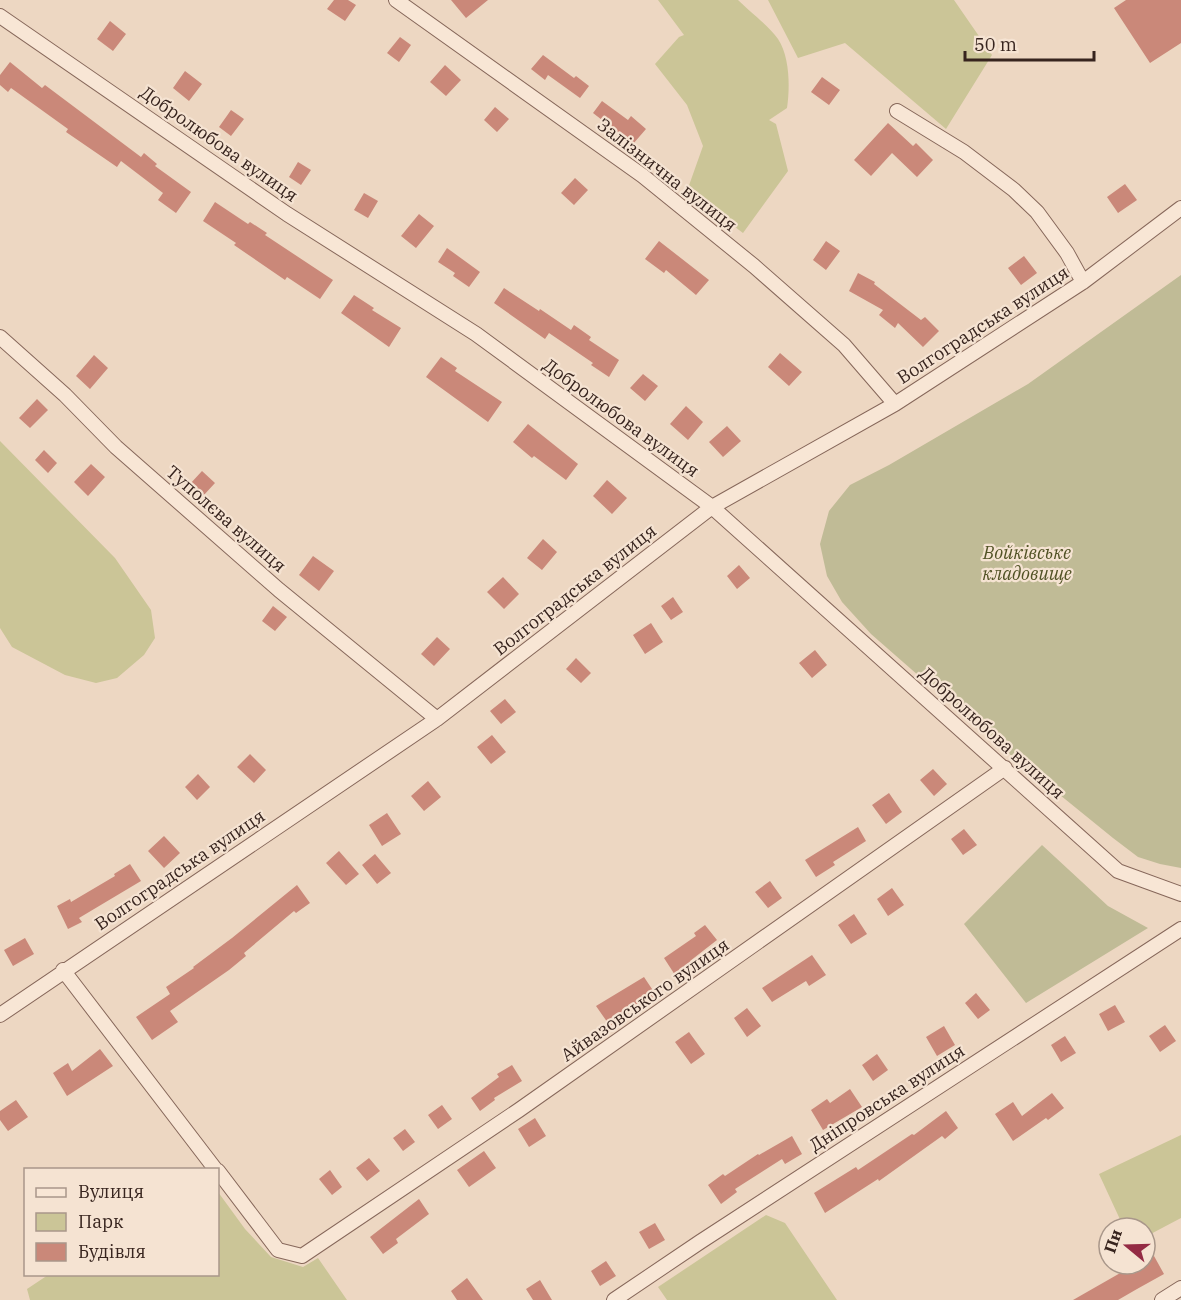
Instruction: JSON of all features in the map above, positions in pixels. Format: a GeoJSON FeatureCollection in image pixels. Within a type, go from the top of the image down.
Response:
{"type":"FeatureCollection","features":[{"type":"Feature","properties":{"kind":"street","name":"Залізнична вулиця"},"geometry":{"type":"LineString","coordinates":[[396,0],[643,176],[754,266],[844,345],[895,404]]}},
{"type":"Feature","properties":{"kind":"street","name":"Добролюбова вулиця"},"geometry":{"type":"LineString","coordinates":[[0,16],[288,214],[476,334],[712,507],[1118,871],[1181,894]]}},
{"type":"Feature","properties":{"kind":"street"},"geometry":{"type":"LineString","coordinates":[[897,111],[964,152],[1014,190],[1037,212],[1068,253],[1083,282]]}},
{"type":"Feature","properties":{"kind":"street","name":"Волгоградська вулиця"},"geometry":{"type":"LineString","coordinates":[[0,1015],[63,970],[437,719],[712,507],[895,404],[1083,282],[1181,208]]}},
{"type":"Feature","properties":{"kind":"street","name":"Туполєва вулиця"},"geometry":{"type":"LineString","coordinates":[[0,337],[65,395],[117,447],[279,590],[437,719]]}},
{"type":"Feature","properties":{"kind":"street","name":"Айвазовського вулиця"},"geometry":{"type":"LineString","coordinates":[[219,1173],[278,1250],[302,1256],[519,1110],[1005,768]]}},
{"type":"Feature","properties":{"kind":"street","name":"Дніпровська вулиця"},"geometry":{"type":"LineString","coordinates":[[614,1300],[1181,929]]}},
{"type":"Feature","properties":{"kind":"street"},"geometry":{"type":"LineString","coordinates":[[63,970],[215,1168]]}},
{"type":"Feature","properties":{"kind":"street"},"geometry":{"type":"LineString","coordinates":[[1162,1300],[1181,1288]]}},
{"type":"Feature","properties":{"kind":"green space"},"geometry":{"type":"Polygon","coordinates":[[[658,0],[738,0],[770,29],[782,46],[788,73],[787,108],[769,120],[776,124],[788,171],[743,233],[687,191],[703,146],[687,105],[655,64],[679,37],[684,35],[658,0]]]}},
{"type":"Feature","properties":{"kind":"green space"},"geometry":{"type":"Polygon","coordinates":[[[768,0],[954,0],[992,55],[946,129],[845,43],[798,58],[768,0]]]}},
{"type":"Feature","properties":{"kind":"green space","name":"Войківське кладовище"},"geometry":{"type":"Polygon","coordinates":[[[1181,275],[1181,868],[1138,857],[991,739],[871,634],[842,602],[827,576],[820,544],[829,511],[850,485],[889,465],[1028,384],[1181,275]]]}},
{"type":"Feature","properties":{"kind":"green space"},"geometry":{"type":"Polygon","coordinates":[[[0,441],[115,558],[151,610],[155,638],[144,655],[117,678],[96,683],[65,675],[12,647],[0,628],[0,441]]]}},
{"type":"Feature","properties":{"kind":"green space"},"geometry":{"type":"Polygon","coordinates":[[[1042,845],[1108,906],[1148,928],[1026,1003],[964,924],[1042,845]]]}},
{"type":"Feature","properties":{"kind":"green space"},"geometry":{"type":"Polygon","coordinates":[[[1181,1135],[1181,1218],[1157,1231],[1157,1216],[1118,1216],[1099,1174],[1181,1135]]]}},
{"type":"Feature","properties":{"kind":"green space"},"geometry":{"type":"Polygon","coordinates":[[[219,1193],[245,1229],[271,1257],[303,1267],[318,1258],[347,1300],[30,1300],[27,1289],[46,1276],[219,1276],[219,1193]]]}},
{"type":"Feature","properties":{"kind":"green space"},"geometry":{"type":"Polygon","coordinates":[[[766,1215],[785,1223],[837,1300],[667,1300],[658,1287],[766,1215]]]}},
{"type":"Feature","properties":{"kind":"building"},"geometry":{"type":"Polygon","coordinates":[[[334,0],[348,0],[356,5],[345,21],[327,9],[334,0]]]}},
{"type":"Feature","properties":{"kind":"building"},"geometry":{"type":"Polygon","coordinates":[[[451,0],[488,0],[466,18],[451,0]]]}},
{"type":"Feature","properties":{"kind":"building"},"geometry":{"type":"Polygon","coordinates":[[[1126,0],[1181,0],[1181,43],[1150,63],[1114,8],[1126,0]]]}},
{"type":"Feature","properties":{"kind":"building"},"geometry":{"type":"Polygon","coordinates":[[[110,21],[126,34],[113,51],[97,39],[110,21]]]}},
{"type":"Feature","properties":{"kind":"building"},"geometry":{"type":"Polygon","coordinates":[[[400,37],[411,45],[399,62],[387,53],[400,37]]]}},
{"type":"Feature","properties":{"kind":"building"},"geometry":{"type":"Polygon","coordinates":[[[543,55],[589,86],[580,98],[548,75],[545,80],[531,69],[543,55]]]}},
{"type":"Feature","properties":{"kind":"building"},"geometry":{"type":"Polygon","coordinates":[[[10,62],[42,88],[45,85],[141,157],[144,153],[157,164],[155,166],[191,192],[176,213],[158,200],[163,193],[121,161],[117,167],[66,132],[68,129],[11,88],[8,92],[0,85],[0,75],[10,62]]]}},
{"type":"Feature","properties":{"kind":"building"},"geometry":{"type":"Polygon","coordinates":[[[445,65],[461,80],[446,96],[430,82],[445,65]]]}},
{"type":"Feature","properties":{"kind":"building"},"geometry":{"type":"Polygon","coordinates":[[[185,71],[202,84],[189,101],[173,88],[185,71]]]}},
{"type":"Feature","properties":{"kind":"building"},"geometry":{"type":"Polygon","coordinates":[[[822,77],[840,90],[829,105],[811,92],[822,77]]]}},
{"type":"Feature","properties":{"kind":"building"},"geometry":{"type":"Polygon","coordinates":[[[602,101],[628,120],[631,116],[646,129],[633,144],[593,113],[602,101]]]}},
{"type":"Feature","properties":{"kind":"building"},"geometry":{"type":"Polygon","coordinates":[[[495,107],[509,119],[497,132],[484,120],[495,107]]]}},
{"type":"Feature","properties":{"kind":"building"},"geometry":{"type":"Polygon","coordinates":[[[231,110],[244,119],[231,136],[219,127],[231,110]]]}},
{"type":"Feature","properties":{"kind":"building"},"geometry":{"type":"Polygon","coordinates":[[[888,123],[913,146],[916,143],[933,160],[917,177],[892,153],[871,176],[854,160],[888,123]]]}},
{"type":"Feature","properties":{"kind":"building"},"geometry":{"type":"Polygon","coordinates":[[[298,162],[311,170],[301,185],[289,177],[298,162]]]}},
{"type":"Feature","properties":{"kind":"building"},"geometry":{"type":"Polygon","coordinates":[[[575,178],[588,190],[574,205],[561,193],[575,178]]]}},
{"type":"Feature","properties":{"kind":"building"},"geometry":{"type":"Polygon","coordinates":[[[1125,184],[1137,200],[1118,213],[1107,197],[1125,184]]]}},
{"type":"Feature","properties":{"kind":"building"},"geometry":{"type":"Polygon","coordinates":[[[364,193],[378,201],[368,218],[354,210],[364,193]]]}},
{"type":"Feature","properties":{"kind":"building"},"geometry":{"type":"Polygon","coordinates":[[[215,202],[248,224],[250,222],[267,233],[265,235],[333,280],[320,299],[287,277],[285,280],[203,221],[215,202]]]}},
{"type":"Feature","properties":{"kind":"building"},"geometry":{"type":"Polygon","coordinates":[[[419,214],[434,226],[416,248],[401,236],[419,214]]]}},
{"type":"Feature","properties":{"kind":"building"},"geometry":{"type":"Polygon","coordinates":[[[659,241],[709,280],[696,295],[666,270],[664,273],[645,259],[659,241]]]}},
{"type":"Feature","properties":{"kind":"building"},"geometry":{"type":"Polygon","coordinates":[[[826,241],[840,251],[826,270],[813,260],[826,241]]]}},
{"type":"Feature","properties":{"kind":"building"},"geometry":{"type":"Polygon","coordinates":[[[447,248],[480,272],[469,287],[453,276],[455,273],[438,262],[447,248]]]}},
{"type":"Feature","properties":{"kind":"building"},"geometry":{"type":"Polygon","coordinates":[[[1024,256],[1037,273],[1021,285],[1008,268],[1024,256]]]}},
{"type":"Feature","properties":{"kind":"building"},"geometry":{"type":"Polygon","coordinates":[[[858,273],[875,282],[874,284],[921,320],[925,317],[939,331],[923,347],[898,323],[895,328],[879,315],[883,310],[849,291],[858,273]]]}},
{"type":"Feature","properties":{"kind":"building"},"geometry":{"type":"Polygon","coordinates":[[[504,288],[571,330],[574,325],[591,337],[589,340],[619,360],[609,377],[591,365],[593,363],[549,333],[545,339],[494,303],[504,288]]]}},
{"type":"Feature","properties":{"kind":"building"},"geometry":{"type":"Polygon","coordinates":[[[354,295],[374,308],[372,310],[401,328],[389,347],[341,313],[354,295]]]}},
{"type":"Feature","properties":{"kind":"building"},"geometry":{"type":"Polygon","coordinates":[[[780,353],[802,372],[789,386],[768,367],[780,353]]]}},
{"type":"Feature","properties":{"kind":"building"},"geometry":{"type":"Polygon","coordinates":[[[94,355],[108,368],[90,389],[76,376],[94,355]]]}},
{"type":"Feature","properties":{"kind":"building"},"geometry":{"type":"Polygon","coordinates":[[[441,357],[457,368],[455,371],[502,402],[488,422],[426,377],[441,357]]]}},
{"type":"Feature","properties":{"kind":"building"},"geometry":{"type":"Polygon","coordinates":[[[643,374],[658,386],[645,401],[630,388],[643,374]]]}},
{"type":"Feature","properties":{"kind":"building"},"geometry":{"type":"Polygon","coordinates":[[[37,399],[48,410],[30,428],[19,418],[37,399]]]}},
{"type":"Feature","properties":{"kind":"building"},"geometry":{"type":"Polygon","coordinates":[[[686,406],[703,422],[688,440],[670,424],[686,406]]]}},
{"type":"Feature","properties":{"kind":"building"},"geometry":{"type":"Polygon","coordinates":[[[528,424],[578,464],[566,480],[534,456],[532,458],[513,442],[528,424]]]}},
{"type":"Feature","properties":{"kind":"building"},"geometry":{"type":"Polygon","coordinates":[[[727,426],[741,441],[723,457],[709,442],[727,426]]]}},
{"type":"Feature","properties":{"kind":"building"},"geometry":{"type":"Polygon","coordinates":[[[44,450],[57,463],[48,473],[35,460],[44,450]]]}},
{"type":"Feature","properties":{"kind":"building"},"geometry":{"type":"Polygon","coordinates":[[[91,464],[105,477],[88,496],[74,482],[91,464]]]}},
{"type":"Feature","properties":{"kind":"building"},"geometry":{"type":"Polygon","coordinates":[[[202,471],[215,483],[203,496],[190,484],[202,471]]]}},
{"type":"Feature","properties":{"kind":"building"},"geometry":{"type":"Polygon","coordinates":[[[607,480],[627,498],[612,514],[593,496],[607,480]]]}},
{"type":"Feature","properties":{"kind":"building"},"geometry":{"type":"Polygon","coordinates":[[[543,539],[557,552],[542,570],[527,558],[543,539]]]}},
{"type":"Feature","properties":{"kind":"building"},"geometry":{"type":"Polygon","coordinates":[[[313,556],[334,571],[319,591],[299,575],[313,556]]]}},
{"type":"Feature","properties":{"kind":"building"},"geometry":{"type":"Polygon","coordinates":[[[739,565],[750,578],[737,589],[727,576],[739,565]]]}},
{"type":"Feature","properties":{"kind":"building"},"geometry":{"type":"Polygon","coordinates":[[[503,577],[519,594],[504,609],[487,592],[503,577]]]}},
{"type":"Feature","properties":{"kind":"building"},"geometry":{"type":"Polygon","coordinates":[[[673,597],[683,612],[671,620],[661,606],[673,597]]]}},
{"type":"Feature","properties":{"kind":"building"},"geometry":{"type":"Polygon","coordinates":[[[273,606],[287,617],[275,631],[262,621],[273,606]]]}},
{"type":"Feature","properties":{"kind":"building"},"geometry":{"type":"Polygon","coordinates":[[[651,623],[663,642],[645,654],[633,635],[651,623]]]}},
{"type":"Feature","properties":{"kind":"building"},"geometry":{"type":"Polygon","coordinates":[[[437,637],[450,649],[434,666],[421,654],[437,637]]]}},
{"type":"Feature","properties":{"kind":"building"},"geometry":{"type":"Polygon","coordinates":[[[815,650],[827,665],[812,678],[799,663],[815,650]]]}},
{"type":"Feature","properties":{"kind":"building"},"geometry":{"type":"Polygon","coordinates":[[[576,658],[591,673],[581,683],[566,669],[576,658]]]}},
{"type":"Feature","properties":{"kind":"building"},"geometry":{"type":"Polygon","coordinates":[[[505,699],[516,712],[501,724],[490,711],[505,699]]]}},
{"type":"Feature","properties":{"kind":"building"},"geometry":{"type":"Polygon","coordinates":[[[492,735],[506,752],[491,764],[477,747],[492,735]]]}},
{"type":"Feature","properties":{"kind":"building"},"geometry":{"type":"Polygon","coordinates":[[[250,754],[266,770],[254,783],[237,767],[250,754]]]}},
{"type":"Feature","properties":{"kind":"building"},"geometry":{"type":"Polygon","coordinates":[[[933,769],[947,784],[934,796],[920,780],[933,769]]]}},
{"type":"Feature","properties":{"kind":"building"},"geometry":{"type":"Polygon","coordinates":[[[198,774],[210,787],[197,800],[185,787],[198,774]]]}},
{"type":"Feature","properties":{"kind":"building"},"geometry":{"type":"Polygon","coordinates":[[[428,781],[441,797],[424,811],[411,796],[428,781]]]}},
{"type":"Feature","properties":{"kind":"building"},"geometry":{"type":"Polygon","coordinates":[[[889,793],[902,812],[886,824],[872,805],[889,793]]]}},
{"type":"Feature","properties":{"kind":"building"},"geometry":{"type":"Polygon","coordinates":[[[387,813],[401,834],[382,846],[369,825],[387,813]]]}},
{"type":"Feature","properties":{"kind":"building"},"geometry":{"type":"Polygon","coordinates":[[[858,827],[866,841],[833,862],[835,865],[816,877],[805,860],[858,827]]]}},
{"type":"Feature","properties":{"kind":"building"},"geometry":{"type":"Polygon","coordinates":[[[964,829],[977,845],[963,855],[951,839],[964,829]]]}},
{"type":"Feature","properties":{"kind":"building"},"geometry":{"type":"Polygon","coordinates":[[[164,836],[180,853],[164,868],[148,851],[164,836]]]}},
{"type":"Feature","properties":{"kind":"building"},"geometry":{"type":"Polygon","coordinates":[[[339,851],[359,874],[346,885],[326,863],[339,851]]]}},
{"type":"Feature","properties":{"kind":"building"},"geometry":{"type":"Polygon","coordinates":[[[375,854],[391,873],[377,884],[362,865],[375,854]]]}},
{"type":"Feature","properties":{"kind":"building"},"geometry":{"type":"Polygon","coordinates":[[[130,864],[141,881],[79,918],[82,922],[68,929],[57,906],[70,899],[71,902],[115,876],[114,874],[130,864]]]}},
{"type":"Feature","properties":{"kind":"building"},"geometry":{"type":"Polygon","coordinates":[[[770,881],[782,898],[768,908],[755,892],[770,881]]]}},
{"type":"Feature","properties":{"kind":"building"},"geometry":{"type":"Polygon","coordinates":[[[297,885],[310,903],[296,913],[294,911],[244,953],[246,956],[229,970],[170,1011],[178,1022],[152,1040],[136,1017],[170,994],[166,987],[194,968],[297,885]]]}},
{"type":"Feature","properties":{"kind":"building"},"geometry":{"type":"Polygon","coordinates":[[[892,888],[904,905],[888,916],[877,899],[892,888]]]}},
{"type":"Feature","properties":{"kind":"building"},"geometry":{"type":"Polygon","coordinates":[[[854,914],[867,934],[851,944],[838,925],[854,914]]]}},
{"type":"Feature","properties":{"kind":"building"},"geometry":{"type":"Polygon","coordinates":[[[705,925],[717,940],[690,961],[692,964],[675,975],[664,958],[696,936],[694,933],[705,925]]]}},
{"type":"Feature","properties":{"kind":"building"},"geometry":{"type":"Polygon","coordinates":[[[25,938],[34,954],[13,966],[4,950],[25,938]]]}},
{"type":"Feature","properties":{"kind":"building"},"geometry":{"type":"Polygon","coordinates":[[[812,955],[826,975],[809,986],[806,981],[772,1002],[762,988],[812,955]]]}},
{"type":"Feature","properties":{"kind":"building"},"geometry":{"type":"Polygon","coordinates":[[[644,977],[656,995],[610,1026],[596,1006],[644,977]]]}},
{"type":"Feature","properties":{"kind":"building"},"geometry":{"type":"Polygon","coordinates":[[[976,993],[990,1010],[978,1019],[965,1003],[976,993]]]}},
{"type":"Feature","properties":{"kind":"building"},"geometry":{"type":"Polygon","coordinates":[[[1115,1005],[1125,1022],[1108,1031],[1099,1014],[1115,1005]]]}},
{"type":"Feature","properties":{"kind":"building"},"geometry":{"type":"Polygon","coordinates":[[[747,1008],[761,1026],[747,1037],[734,1018],[747,1008]]]}},
{"type":"Feature","properties":{"kind":"building"},"geometry":{"type":"Polygon","coordinates":[[[1165,1025],[1176,1041],[1160,1052],[1149,1036],[1165,1025]]]}},
{"type":"Feature","properties":{"kind":"building"},"geometry":{"type":"Polygon","coordinates":[[[944,1026],[955,1045],[937,1056],[926,1037],[944,1026]]]}},
{"type":"Feature","properties":{"kind":"building"},"geometry":{"type":"Polygon","coordinates":[[[689,1032],[705,1054],[691,1064],[675,1042],[689,1032]]]}},
{"type":"Feature","properties":{"kind":"building"},"geometry":{"type":"Polygon","coordinates":[[[1065,1036],[1076,1053],[1061,1062],[1051,1045],[1065,1036]]]}},
{"type":"Feature","properties":{"kind":"building"},"geometry":{"type":"Polygon","coordinates":[[[100,1049],[113,1066],[67,1096],[53,1073],[68,1063],[72,1071],[100,1049]]]}},
{"type":"Feature","properties":{"kind":"building"},"geometry":{"type":"Polygon","coordinates":[[[877,1054],[888,1070],[873,1081],[862,1065],[877,1054]]]}},
{"type":"Feature","properties":{"kind":"building"},"geometry":{"type":"Polygon","coordinates":[[[512,1065],[522,1081],[494,1098],[495,1100],[480,1111],[471,1098],[499,1077],[497,1074],[512,1065]]]}},
{"type":"Feature","properties":{"kind":"building"},"geometry":{"type":"Polygon","coordinates":[[[850,1089],[862,1107],[823,1130],[811,1110],[827,1099],[830,1103],[850,1089]]]}},
{"type":"Feature","properties":{"kind":"building"},"geometry":{"type":"Polygon","coordinates":[[[1052,1093],[1064,1108],[1013,1141],[995,1114],[1013,1102],[1022,1116],[1052,1093]]]}},
{"type":"Feature","properties":{"kind":"building"},"geometry":{"type":"Polygon","coordinates":[[[16,1100],[28,1117],[8,1131],[0,1120],[0,1111],[16,1100]]]}},
{"type":"Feature","properties":{"kind":"building"},"geometry":{"type":"Polygon","coordinates":[[[442,1105],[452,1119],[438,1129],[428,1115],[442,1105]]]}},
{"type":"Feature","properties":{"kind":"building"},"geometry":{"type":"Polygon","coordinates":[[[946,1111],[958,1128],[945,1139],[942,1136],[879,1181],[878,1179],[825,1213],[814,1193],[856,1167],[858,1170],[912,1134],[914,1135],[946,1111]]]}},
{"type":"Feature","properties":{"kind":"building"},"geometry":{"type":"Polygon","coordinates":[[[535,1118],[546,1136],[529,1147],[518,1129],[535,1118]]]}},
{"type":"Feature","properties":{"kind":"building"},"geometry":{"type":"Polygon","coordinates":[[[405,1129],[415,1142],[403,1151],[393,1138],[405,1129]]]}},
{"type":"Feature","properties":{"kind":"building"},"geometry":{"type":"Polygon","coordinates":[[[792,1136],[802,1154],[785,1164],[782,1159],[735,1189],[737,1192],[721,1204],[708,1185],[723,1174],[725,1176],[758,1154],[792,1136]]]}},
{"type":"Feature","properties":{"kind":"building"},"geometry":{"type":"Polygon","coordinates":[[[484,1151],[496,1168],[469,1187],[457,1170],[484,1151]]]}},
{"type":"Feature","properties":{"kind":"building"},"geometry":{"type":"Polygon","coordinates":[[[369,1158],[380,1171],[367,1181],[356,1168],[369,1158]]]}},
{"type":"Feature","properties":{"kind":"building"},"geometry":{"type":"Polygon","coordinates":[[[330,1170],[342,1187],[332,1195],[319,1179],[330,1170]]]}},
{"type":"Feature","properties":{"kind":"building"},"geometry":{"type":"Polygon","coordinates":[[[419,1199],[429,1214],[396,1239],[398,1243],[383,1254],[370,1237],[419,1199]]]}},
{"type":"Feature","properties":{"kind":"building"},"geometry":{"type":"Polygon","coordinates":[[[655,1223],[665,1240],[649,1249],[639,1232],[655,1223]]]}},
{"type":"Feature","properties":{"kind":"building"},"geometry":{"type":"Polygon","coordinates":[[[606,1261],[616,1276],[600,1286],[591,1271],[606,1261]]]}},
{"type":"Feature","properties":{"kind":"building"},"geometry":{"type":"Polygon","coordinates":[[[1157,1261],[1164,1274],[1118,1300],[1073,1300],[1115,1276],[1157,1276],[1157,1261]]]}},
{"type":"Feature","properties":{"kind":"building"},"geometry":{"type":"Polygon","coordinates":[[[467,1278],[483,1300],[457,1300],[451,1291],[467,1278]]]}},
{"type":"Feature","properties":{"kind":"building"},"geometry":{"type":"Polygon","coordinates":[[[540,1280],[552,1300],[533,1300],[526,1289],[540,1280]]]}}]}
